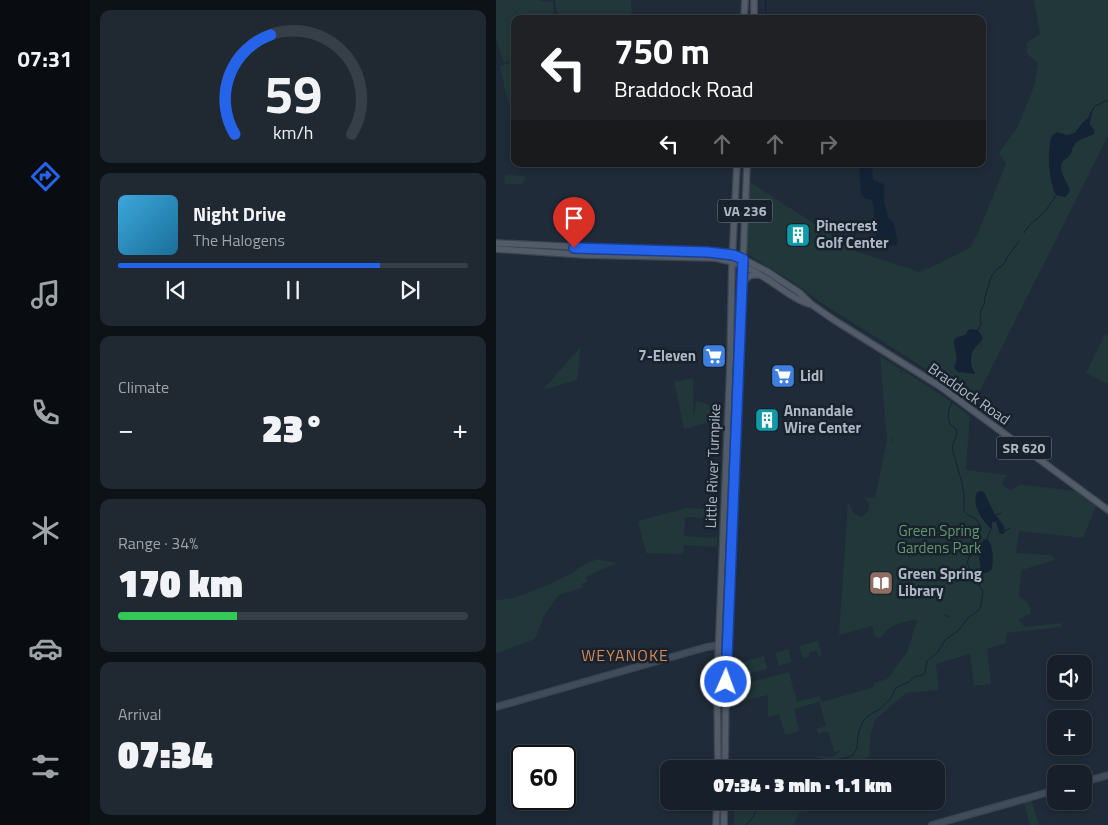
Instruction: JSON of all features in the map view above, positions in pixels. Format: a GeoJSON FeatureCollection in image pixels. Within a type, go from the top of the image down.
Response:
{"type":"FeatureCollection","features":[{"type":"Feature","properties":{"kind":"main road"},"geometry":{"type":"LineString","coordinates":[[744,15],[745,0]]}},
{"type":"Feature","properties":{"kind":"main road"},"geometry":{"type":"LineString","coordinates":[[754,0],[754,15]]}},
{"type":"Feature","properties":{"kind":"main road","name":"Little River Turnpike"},"geometry":{"type":"LineString","coordinates":[[718,760],[718,644],[737,167]]}},
{"type":"Feature","properties":{"kind":"main road","name":"Little River Turnpike"},"geometry":{"type":"LineString","coordinates":[[726,760],[727,644],[747,167]]}},
{"type":"Feature","properties":{"kind":"main road","name":"Braddock Road"},"geometry":{"type":"LineString","coordinates":[[496,243],[708,252],[768,272],[800,293],[811,304],[834,320],[941,387],[1108,510]]}},
{"type":"Feature","properties":{"kind":"main road","name":"Braddock Road"},"geometry":{"type":"LineString","coordinates":[[496,249],[585,255],[733,259]]}},
{"type":"Feature","properties":{"kind":"main road","name":"Braddock Road"},"geometry":{"type":"LineString","coordinates":[[743,263],[801,302],[811,304]]}},
{"type":"Feature","properties":{"kind":"main road"},"geometry":{"type":"LineString","coordinates":[[742,289],[745,280],[751,275],[765,278]]}},
{"type":"Feature","properties":{"kind":"main road"},"geometry":{"type":"LineString","coordinates":[[716,825],[717,810]]}},
{"type":"Feature","properties":{"kind":"main road"},"geometry":{"type":"LineString","coordinates":[[724,810],[724,825]]}},
{"type":"Feature","properties":{"kind":"street"},"geometry":{"type":"LineString","coordinates":[[496,707],[718,644],[727,644]]}},
{"type":"Feature","properties":{"kind":"street"},"geometry":{"type":"LineString","coordinates":[[1092,780],[1108,775]]}},
{"type":"Feature","properties":{"kind":"street"},"geometry":{"type":"LineString","coordinates":[[932,825],[1047,793]]}},
{"type":"Feature","properties":{"kind":"green space"},"geometry":{"type":"Polygon","coordinates":[[[496,0],[553,2],[553,15],[511,15],[511,61],[504,63],[496,39],[496,0]]]}},
{"type":"Feature","properties":{"kind":"green space"},"geometry":{"type":"Polygon","coordinates":[[[555,0],[631,0],[632,15],[557,15],[555,0]]]}},
{"type":"Feature","properties":{"kind":"green space"},"geometry":{"type":"Polygon","coordinates":[[[1034,0],[1108,0],[1108,136],[977,397],[972,400],[750,256],[747,252],[750,182],[858,252],[920,272],[970,248],[1006,164],[999,153],[1018,126],[1034,86],[1038,63],[1027,54],[1027,42],[1040,34],[1034,0]]]}},
{"type":"Feature","properties":{"kind":"green space"},"geometry":{"type":"Polygon","coordinates":[[[511,63],[511,103],[508,103],[500,66],[511,63]]]}},
{"type":"Feature","properties":{"kind":"green space"},"geometry":{"type":"Polygon","coordinates":[[[505,176],[525,176],[525,180],[521,184],[504,184],[505,176]]]}},
{"type":"Feature","properties":{"kind":"green space"},"geometry":{"type":"Polygon","coordinates":[[[1108,334],[1108,384],[1086,373],[1104,336],[1108,334]]]}},
{"type":"Feature","properties":{"kind":"green space"},"geometry":{"type":"Polygon","coordinates":[[[581,346],[577,380],[543,390],[581,346]]]}},
{"type":"Feature","properties":{"kind":"green space","name":"Green Spring Gardens Park"},"geometry":{"type":"Polygon","coordinates":[[[880,356],[940,394],[970,416],[966,470],[1009,475],[1004,479],[1003,484],[1005,488],[1012,490],[1019,485],[1024,485],[1076,491],[1096,506],[1083,538],[1019,531],[1016,553],[1052,555],[1055,560],[1022,570],[1019,596],[1028,603],[1031,610],[1030,614],[1018,620],[1025,627],[1061,623],[1061,627],[1007,633],[1006,643],[987,649],[991,684],[974,686],[970,654],[936,664],[939,690],[906,693],[875,720],[871,733],[869,756],[864,760],[805,760],[822,756],[832,757],[841,751],[834,752],[828,731],[818,734],[816,729],[826,726],[819,702],[794,709],[799,730],[785,735],[779,714],[768,717],[768,695],[738,702],[739,689],[742,684],[789,672],[797,702],[819,696],[822,702],[874,687],[874,683],[887,679],[907,652],[917,620],[907,621],[892,627],[881,638],[875,637],[872,626],[839,635],[848,502],[853,512],[858,515],[862,516],[868,512],[869,505],[863,497],[875,498],[887,440],[880,356]]]}},
{"type":"Feature","properties":{"kind":"green space"},"geometry":{"type":"Polygon","coordinates":[[[693,378],[694,418],[696,400],[712,406],[711,422],[684,429],[674,382],[693,378]]]}},
{"type":"Feature","properties":{"kind":"green space"},"geometry":{"type":"Polygon","coordinates":[[[686,508],[715,509],[719,513],[718,519],[685,517],[684,536],[717,538],[717,547],[684,545],[683,554],[646,553],[638,521],[686,508]]]}},
{"type":"Feature","properties":{"kind":"green space"},"geometry":{"type":"Polygon","coordinates":[[[597,559],[617,563],[586,577],[587,582],[581,584],[583,588],[559,595],[545,614],[535,639],[496,652],[496,600],[514,598],[545,586],[597,559]]]}},
{"type":"Feature","properties":{"kind":"green space"},"geometry":{"type":"Polygon","coordinates":[[[818,641],[822,657],[818,655],[817,651],[810,652],[809,657],[803,659],[799,646],[818,641]]]}},
{"type":"Feature","properties":{"kind":"green space"},"geometry":{"type":"Polygon","coordinates":[[[788,649],[792,662],[779,666],[775,653],[788,649]]]}},
{"type":"Feature","properties":{"kind":"green space"},"geometry":{"type":"Polygon","coordinates":[[[764,656],[767,669],[744,675],[739,672],[739,663],[764,656]]]}},
{"type":"Feature","properties":{"kind":"green space"},"geometry":{"type":"Polygon","coordinates":[[[1032,801],[1039,825],[1030,825],[1024,803],[1032,801]]]}},
{"type":"Feature","properties":{"kind":"green space"},"geometry":{"type":"Polygon","coordinates":[[[734,810],[801,810],[793,825],[734,825],[734,810]]]}},
{"type":"Feature","properties":{"kind":"water"},"geometry":{"type":"Polygon","coordinates":[[[1093,108],[1090,125],[1094,129],[1094,134],[1077,142],[1070,155],[1062,163],[1062,173],[1070,190],[1065,197],[1056,195],[1049,167],[1051,138],[1057,132],[1067,135],[1075,133],[1088,118],[1093,108]]]}},
{"type":"Feature","properties":{"kind":"water"},"geometry":{"type":"Polygon","coordinates":[[[859,167],[872,167],[873,180],[884,184],[884,201],[888,217],[894,224],[898,243],[896,245],[888,246],[875,243],[873,202],[861,195],[859,167]]]}},
{"type":"Feature","properties":{"kind":"water"},"geometry":{"type":"Polygon","coordinates":[[[972,329],[978,330],[983,338],[971,357],[971,364],[975,374],[958,372],[954,368],[957,357],[954,340],[972,329]]]}},
{"type":"Feature","properties":{"kind":"water"},"geometry":{"type":"Polygon","coordinates":[[[977,492],[984,492],[994,513],[1004,526],[1005,532],[1003,534],[1000,534],[996,522],[992,522],[991,529],[978,512],[976,497],[977,492]]]}},
{"type":"Feature","properties":{"kind":"water"},"geometry":{"type":"Polygon","coordinates":[[[987,539],[992,549],[992,569],[984,573],[981,571],[979,557],[983,540],[987,539]]]}},
{"type":"Feature","properties":{"kind":"waterway"},"geometry":{"type":"LineString","coordinates":[[766,0],[767,15]]}},
{"type":"Feature","properties":{"kind":"waterway"},"geometry":{"type":"LineString","coordinates":[[1090,114],[1095,106],[1108,100]]}},
{"type":"Feature","properties":{"kind":"waterway"},"geometry":{"type":"LineString","coordinates":[[1024,233],[1045,211],[1057,194]]}},
{"type":"Feature","properties":{"kind":"waterway"},"geometry":{"type":"LineString","coordinates":[[978,330],[981,324],[981,310],[991,277],[1004,264],[1019,241]]}},
{"type":"Feature","properties":{"kind":"waterway"},"geometry":{"type":"LineString","coordinates":[[958,394],[964,382]]}},
{"type":"Feature","properties":{"kind":"waterway"},"geometry":{"type":"LineString","coordinates":[[836,760],[853,755],[857,748],[858,735],[863,721],[880,709],[891,698],[897,687],[909,682],[914,677],[923,675],[927,661],[938,652],[945,640],[959,630],[981,606],[983,591],[972,577],[967,562],[980,525],[976,519],[964,511],[962,483],[952,448],[957,433],[948,418],[953,400]]}},
{"type":"Feature","properties":{"kind":"waterway"},"geometry":{"type":"LineString","coordinates":[[996,515],[1001,513]]}},
{"type":"Feature","properties":{"kind":"waterway"},"geometry":{"type":"LineString","coordinates":[[1005,531],[1010,528]]}},
{"type":"Feature","properties":{"kind":"waterway"},"geometry":{"type":"LineString","coordinates":[[987,539],[991,529]]}},
{"type":"Feature","properties":{"kind":"waterway"},"geometry":{"type":"LineString","coordinates":[[900,586],[906,593],[905,597]]}},
{"type":"Feature","properties":{"kind":"waterway"},"geometry":{"type":"LineString","coordinates":[[945,615],[949,617]]}},
{"type":"Feature","properties":{"kind":"waterway"},"geometry":{"type":"LineString","coordinates":[[811,760],[824,760]]}},
{"type":"Feature","properties":{"kind":"waterway"},"geometry":{"type":"LineString","coordinates":[[746,825],[754,816],[756,810]]}},
{"type":"Feature","properties":{"kind":"place","name":"Pinecrest Golf Center"},"geometry":{"type":"Point","coordinates":[798,235]}},
{"type":"Feature","properties":{"kind":"place","name":"7-Eleven"},"geometry":{"type":"Point","coordinates":[714,356]}},
{"type":"Feature","properties":{"kind":"place","name":"Lidl"},"geometry":{"type":"Point","coordinates":[783,376]}},
{"type":"Feature","properties":{"kind":"place","name":"Annandale Wire Center"},"geometry":{"type":"Point","coordinates":[767,420]}},
{"type":"Feature","properties":{"kind":"place","name":"Green Spring Library"},"geometry":{"type":"Point","coordinates":[881,583]}},
{"type":"Feature","properties":{"kind":"district","name":"WEYANOKE"},"geometry":{"type":"Point","coordinates":[625,655]}},
{"type":"Feature","properties":{"kind":"route"},"geometry":{"type":"LineString","coordinates":[[574,248],[708,252],[733,255],[743,259],[726,682]]}}]}
